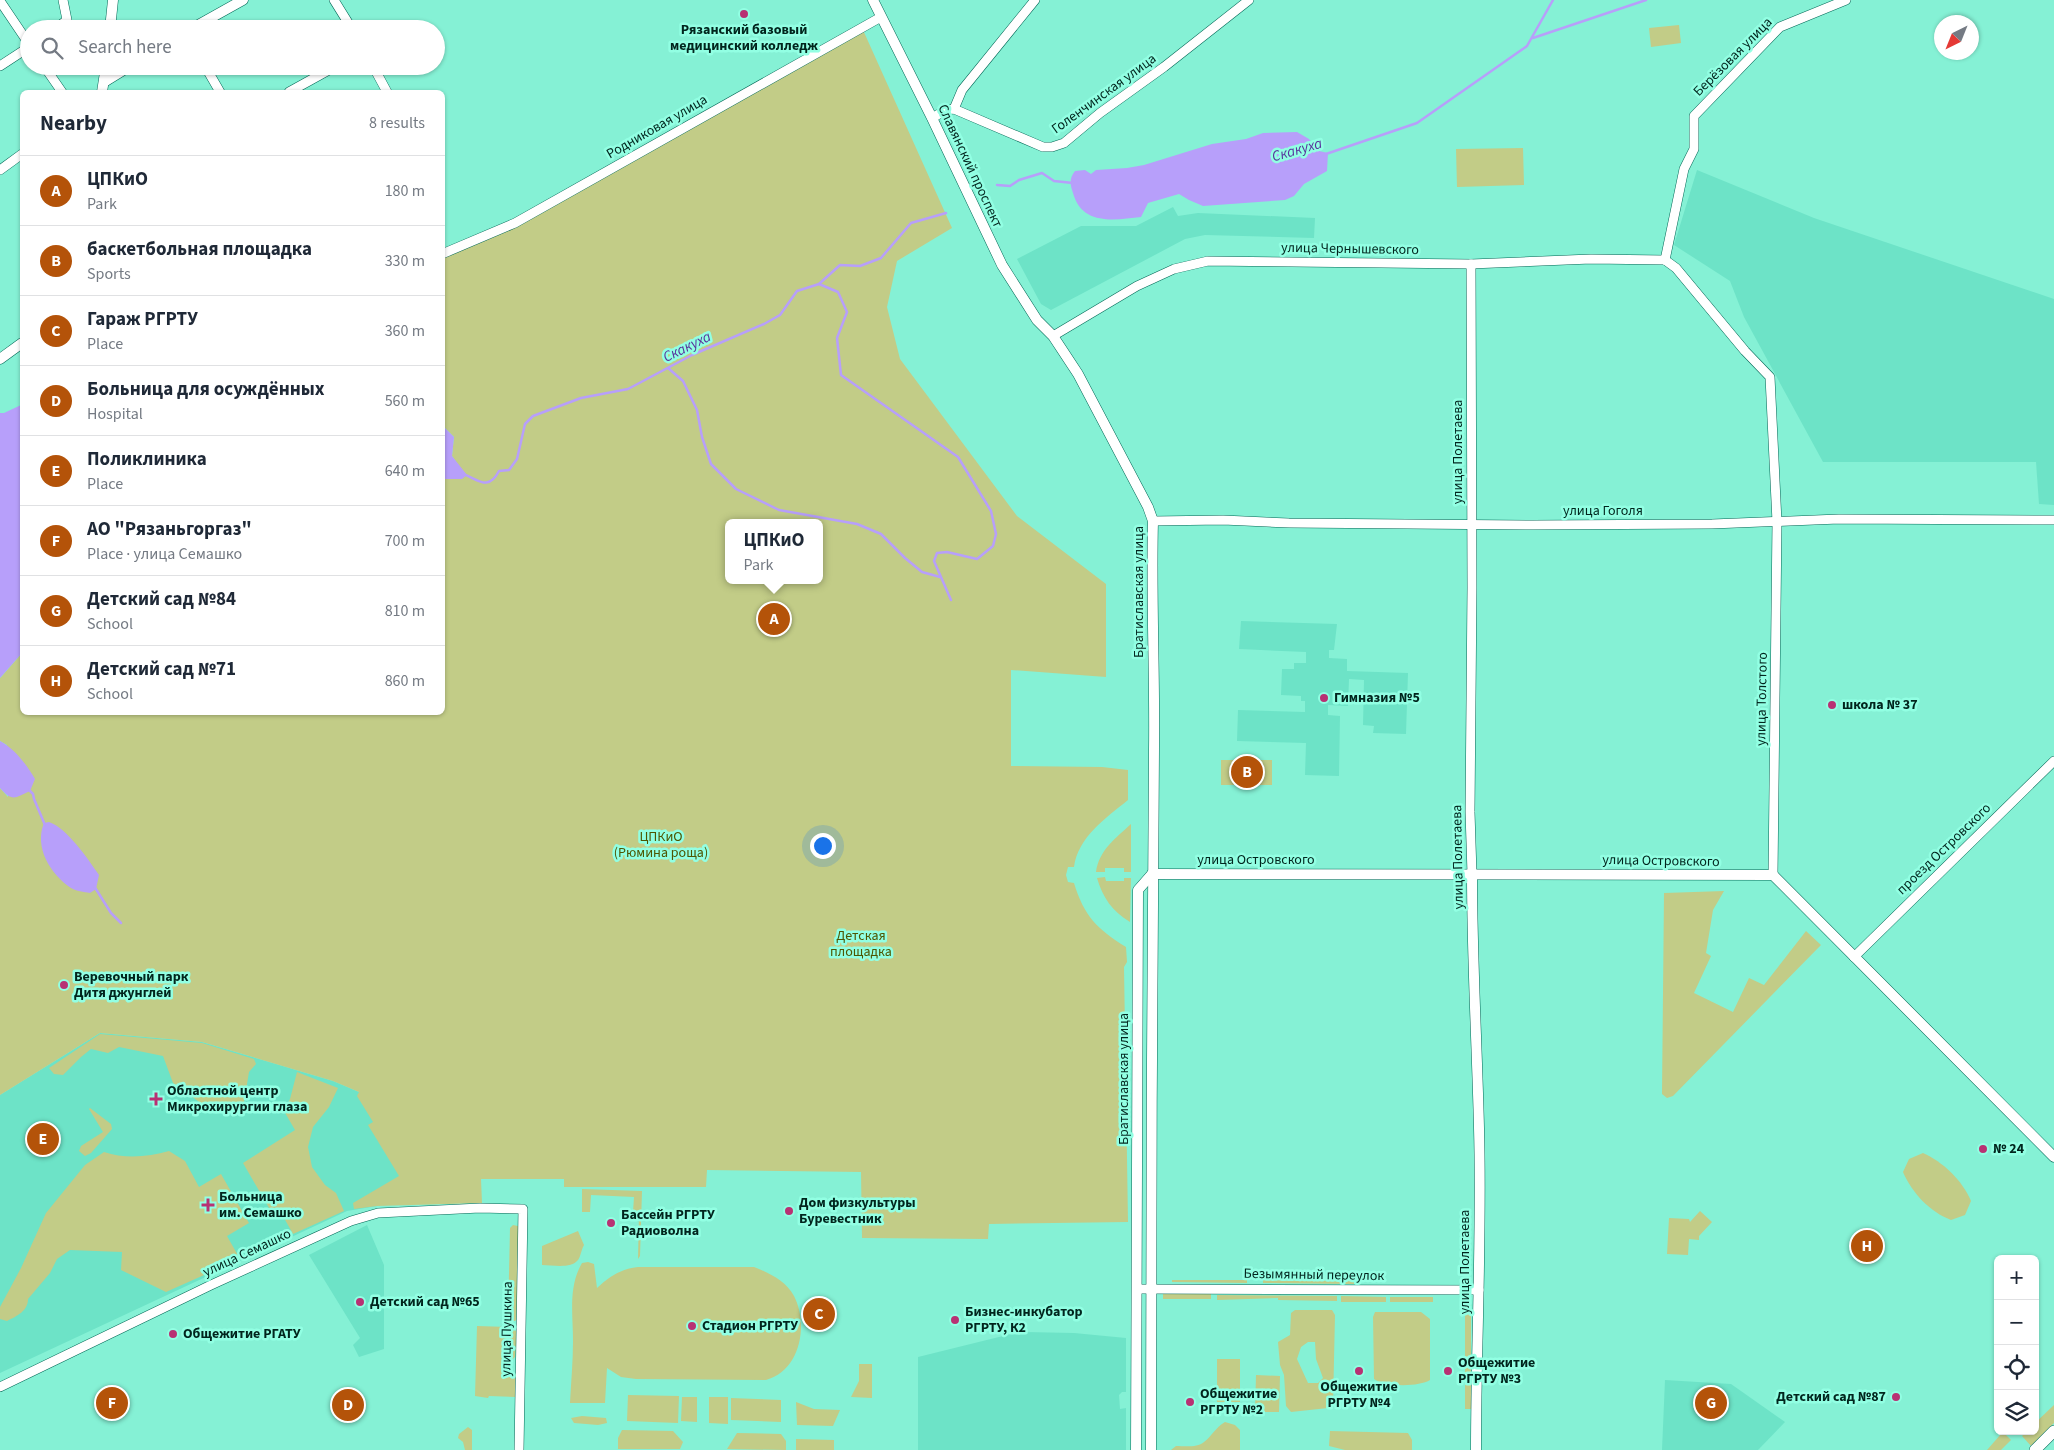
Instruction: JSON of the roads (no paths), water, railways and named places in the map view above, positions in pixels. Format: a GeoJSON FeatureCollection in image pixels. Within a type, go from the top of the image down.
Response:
{"type":"FeatureCollection","features":[{"type":"Feature","properties":{"kind":"main road"},"geometry":{"type":"LineString","coordinates":[[2034,1450],[2054,1430]]}},
{"type":"Feature","properties":{"kind":"street"},"geometry":{"type":"LineString","coordinates":[[63,0],[67,20]]}},
{"type":"Feature","properties":{"kind":"street"},"geometry":{"type":"LineString","coordinates":[[111,20],[113,0]]}},
{"type":"Feature","properties":{"kind":"street"},"geometry":{"type":"LineString","coordinates":[[207,20],[243,0]]}},
{"type":"Feature","properties":{"kind":"street"},"geometry":{"type":"LineString","coordinates":[[334,0],[346,20]]}},
{"type":"Feature","properties":{"kind":"street","name":"Славянский проспект"},"geometry":{"type":"LineString","coordinates":[[873,0],[1002,265],[1037,320],[1053,336]]}},
{"type":"Feature","properties":{"kind":"street"},"geometry":{"type":"LineString","coordinates":[[932,118],[946,110],[954,109],[962,90],[1035,0]]}},
{"type":"Feature","properties":{"kind":"street","name":"Голенчинская улица"},"geometry":{"type":"LineString","coordinates":[[954,109],[1043,147],[1058,146],[1250,0]]}},
{"type":"Feature","properties":{"kind":"street","name":"Берёзовая улица"},"geometry":{"type":"LineString","coordinates":[[1665,260],[1684,169],[1694,149],[1694,116],[1780,27],[1846,0]]}},
{"type":"Feature","properties":{"kind":"street"},"geometry":{"type":"LineString","coordinates":[[0,2],[20,32]]}},
{"type":"Feature","properties":{"kind":"street","name":"Родниковая улица"},"geometry":{"type":"LineString","coordinates":[[445,253],[515,223],[881,16]]}},
{"type":"Feature","properties":{"kind":"street"},"geometry":{"type":"LineString","coordinates":[[0,66],[20,52]]}},
{"type":"Feature","properties":{"kind":"street"},"geometry":{"type":"LineString","coordinates":[[50,75],[61,90]]}},
{"type":"Feature","properties":{"kind":"street"},"geometry":{"type":"LineString","coordinates":[[102,90],[105,75]]}},
{"type":"Feature","properties":{"kind":"street"},"geometry":{"type":"LineString","coordinates":[[104,82],[115,75]]}},
{"type":"Feature","properties":{"kind":"street"},"geometry":{"type":"LineString","coordinates":[[210,75],[219,90]]}},
{"type":"Feature","properties":{"kind":"street"},"geometry":{"type":"LineString","coordinates":[[293,90],[320,75]]}},
{"type":"Feature","properties":{"kind":"street"},"geometry":{"type":"LineString","coordinates":[[378,75],[386,90]]}},
{"type":"Feature","properties":{"kind":"street"},"geometry":{"type":"LineString","coordinates":[[0,170],[20,155]]}},
{"type":"Feature","properties":{"kind":"street","name":"улица Чернышевского"},"geometry":{"type":"LineString","coordinates":[[1053,336],[1144,283],[1174,269],[1208,261],[1471,264],[1592,259],[1665,260]]}},
{"type":"Feature","properties":{"kind":"street","name":"улица Толстого"},"geometry":{"type":"LineString","coordinates":[[1665,260],[1676,268],[1745,352],[1770,377],[1777,522],[1773,875]]}},
{"type":"Feature","properties":{"kind":"street","name":"улица Полетаева"},"geometry":{"type":"LineString","coordinates":[[1471,264],[1470,812],[1479,1128],[1479,1290],[1476,1450]]}},
{"type":"Feature","properties":{"kind":"street","name":"Братиславская улица"},"geometry":{"type":"LineString","coordinates":[[1053,336],[1078,374],[1148,506],[1153,521],[1151,619],[1154,750],[1150,1288],[1151,1450]]}},
{"type":"Feature","properties":{"kind":"street"},"geometry":{"type":"LineString","coordinates":[[0,359],[20,344]]}},
{"type":"Feature","properties":{"kind":"street","name":"улица Гоголя"},"geometry":{"type":"LineString","coordinates":[[1153,521],[1223,520],[1471,524],[1777,522],[1839,519],[2054,520]]}},
{"type":"Feature","properties":{"kind":"street","name":"проезд Островского"},"geometry":{"type":"LineString","coordinates":[[1854,956],[2054,761]]}},
{"type":"Feature","properties":{"kind":"street","name":"Братиславская улица"},"geometry":{"type":"LineString","coordinates":[[1136,1450],[1138,890],[1152,874]]}},
{"type":"Feature","properties":{"kind":"street","name":"улица Островского"},"geometry":{"type":"LineString","coordinates":[[1152,874],[1773,875]]}},
{"type":"Feature","properties":{"kind":"street"},"geometry":{"type":"LineString","coordinates":[[1773,875],[2054,1157]]}},
{"type":"Feature","properties":{"kind":"street","name":"улица Семашко"},"geometry":{"type":"LineString","coordinates":[[0,1387],[203,1289],[351,1221],[378,1213],[480,1208],[522,1209]]}},
{"type":"Feature","properties":{"kind":"street","name":"улица Пушкина"},"geometry":{"type":"LineString","coordinates":[[519,1450],[522,1209]]}},
{"type":"Feature","properties":{"kind":"street"},"geometry":{"type":"LineString","coordinates":[[1137,1289],[1150,1288]]}},
{"type":"Feature","properties":{"kind":"street","name":"Безымянный переулок"},"geometry":{"type":"LineString","coordinates":[[1150,1288],[1479,1290]]}},
{"type":"Feature","properties":{"kind":"water"},"geometry":{"type":"Polygon","coordinates":[[[1297,132],[1309,139],[1319,151],[1328,153],[1327,171],[1304,184],[1294,196],[1285,200],[1203,206],[1179,194],[1148,203],[1141,217],[1110,219],[1092,216],[1084,211],[1077,204],[1071,187],[1071,179],[1075,171],[1085,170],[1091,174],[1096,170],[1127,168],[1144,165],[1212,144],[1246,139],[1263,133],[1297,132]]]}},
{"type":"Feature","properties":{"kind":"water"},"geometry":{"type":"Polygon","coordinates":[[[20,405],[20,655],[0,678],[0,413],[20,405]]]}},
{"type":"Feature","properties":{"kind":"water"},"geometry":{"type":"Polygon","coordinates":[[[445,428],[454,437],[452,456],[467,475],[462,479],[445,479],[445,428]]]}},
{"type":"Feature","properties":{"kind":"water"},"geometry":{"type":"Polygon","coordinates":[[[0,741],[20,758],[35,779],[30,791],[17,797],[11,797],[0,788],[0,741]]]}},
{"type":"Feature","properties":{"kind":"water"},"geometry":{"type":"Polygon","coordinates":[[[49,822],[56,825],[70,837],[99,875],[96,889],[90,893],[71,888],[51,868],[46,859],[41,841],[44,823],[49,822]]]}},
{"type":"Feature","properties":{"kind":"waterway","name":"Скакуха"},"geometry":{"type":"LineString","coordinates":[[1326,154],[1417,123],[1527,46],[1553,0]]}},
{"type":"Feature","properties":{"kind":"waterway"},"geometry":{"type":"LineString","coordinates":[[1533,38],[1646,0]]}},
{"type":"Feature","properties":{"kind":"waterway","name":"Скакуха"},"geometry":{"type":"LineString","coordinates":[[997,185],[1010,186],[1019,180],[1042,173],[1054,181],[1073,183]]}},
{"type":"Feature","properties":{"kind":"waterway","name":"Скакуха"},"geometry":{"type":"LineString","coordinates":[[463,474],[482,482],[491,481],[499,471],[509,470],[517,459],[525,424],[533,416],[581,398],[628,389],[692,355],[764,324],[780,315],[797,291],[819,284],[840,265],[860,266],[881,258],[911,223],[946,213]]}},
{"type":"Feature","properties":{"kind":"waterway"},"geometry":{"type":"LineString","coordinates":[[819,284],[838,292],[847,312],[837,338],[841,375],[958,457],[991,511],[996,534],[993,546],[977,559],[947,552],[937,553],[934,561],[951,600]]}},
{"type":"Feature","properties":{"kind":"waterway"},"geometry":{"type":"LineString","coordinates":[[668,368],[683,381],[697,410],[702,437],[711,464],[736,489],[779,510],[857,524],[881,534],[922,572],[940,577]]}},
{"type":"Feature","properties":{"kind":"waterway"},"geometry":{"type":"LineString","coordinates":[[29,790],[33,794],[45,825]]}},
{"type":"Feature","properties":{"kind":"waterway"},"geometry":{"type":"LineString","coordinates":[[94,886],[111,913],[121,923]]}},
{"type":"Feature","properties":{"kind":"place","name":"Рязанский базовый медицинский колледж"},"geometry":{"type":"Point","coordinates":[744,14]}},
{"type":"Feature","properties":{"kind":"place","name":"ЦПКиО"},"geometry":{"type":"Point","coordinates":[774,619]}},
{"type":"Feature","properties":{"kind":"place","name":"Гимназия №5"},"geometry":{"type":"Point","coordinates":[1324,698]}},
{"type":"Feature","properties":{"kind":"place","name":"школа № 37"},"geometry":{"type":"Point","coordinates":[1832,705]}},
{"type":"Feature","properties":{"kind":"place","name":"баскетбольная площадка"},"geometry":{"type":"Point","coordinates":[1247,772]}},
{"type":"Feature","properties":{"kind":"place","name":"Веревочный парк Дитя джунглей"},"geometry":{"type":"Point","coordinates":[64,985]}},
{"type":"Feature","properties":{"kind":"place","name":"Областной центр Микрохирургии глаза"},"geometry":{"type":"Point","coordinates":[156,1099]}},
{"type":"Feature","properties":{"kind":"place","name":"Поликлиника"},"geometry":{"type":"Point","coordinates":[43,1139]}},
{"type":"Feature","properties":{"kind":"place","name":"№ 24"},"geometry":{"type":"Point","coordinates":[1983,1149]}},
{"type":"Feature","properties":{"kind":"place","name":"Больница им. Семашко"},"geometry":{"type":"Point","coordinates":[208,1205]}},
{"type":"Feature","properties":{"kind":"place","name":"Дом физкультуры Буревестник"},"geometry":{"type":"Point","coordinates":[789,1211]}},
{"type":"Feature","properties":{"kind":"place","name":"Бассейн РГРТУ Радиоволна"},"geometry":{"type":"Point","coordinates":[611,1223]}},
{"type":"Feature","properties":{"kind":"place","name":"Детский сад №71"},"geometry":{"type":"Point","coordinates":[1867,1246]}},
{"type":"Feature","properties":{"kind":"place","name":"Детский сад №65"},"geometry":{"type":"Point","coordinates":[360,1302]}},
{"type":"Feature","properties":{"kind":"place","name":"Гараж РГРТУ"},"geometry":{"type":"Point","coordinates":[819,1314]}},
{"type":"Feature","properties":{"kind":"place","name":"Бизнес-инкубатор РГРТУ, К2"},"geometry":{"type":"Point","coordinates":[955,1320]}},
{"type":"Feature","properties":{"kind":"place","name":"Стадион РГРТУ"},"geometry":{"type":"Point","coordinates":[692,1326]}},
{"type":"Feature","properties":{"kind":"place","name":"Общежитие РГАТУ"},"geometry":{"type":"Point","coordinates":[173,1334]}},
{"type":"Feature","properties":{"kind":"place","name":"Общежитие РГРТУ №4"},"geometry":{"type":"Point","coordinates":[1359,1371]}},
{"type":"Feature","properties":{"kind":"place","name":"Общежитие РГРТУ №3"},"geometry":{"type":"Point","coordinates":[1448,1371]}},
{"type":"Feature","properties":{"kind":"place","name":"Детский сад №87"},"geometry":{"type":"Point","coordinates":[1896,1397]}},
{"type":"Feature","properties":{"kind":"place","name":"Общежитие РГРТУ №2"},"geometry":{"type":"Point","coordinates":[1190,1402]}},
{"type":"Feature","properties":{"kind":"place","name":"АО \"Рязаньгоргаз\""},"geometry":{"type":"Point","coordinates":[112,1403]}},
{"type":"Feature","properties":{"kind":"place","name":"Детский сад №84"},"geometry":{"type":"Point","coordinates":[1711,1403]}},
{"type":"Feature","properties":{"kind":"place","name":"Больница для осуждённых"},"geometry":{"type":"Point","coordinates":[348,1405]}},
{"type":"Feature","properties":{"kind":"park label","name":"ЦПКиО (Рюмина роща)"},"geometry":{"type":"Point","coordinates":[661,846]}},
{"type":"Feature","properties":{"kind":"park label","name":"Детская площадка"},"geometry":{"type":"Point","coordinates":[861,944]}}]}
